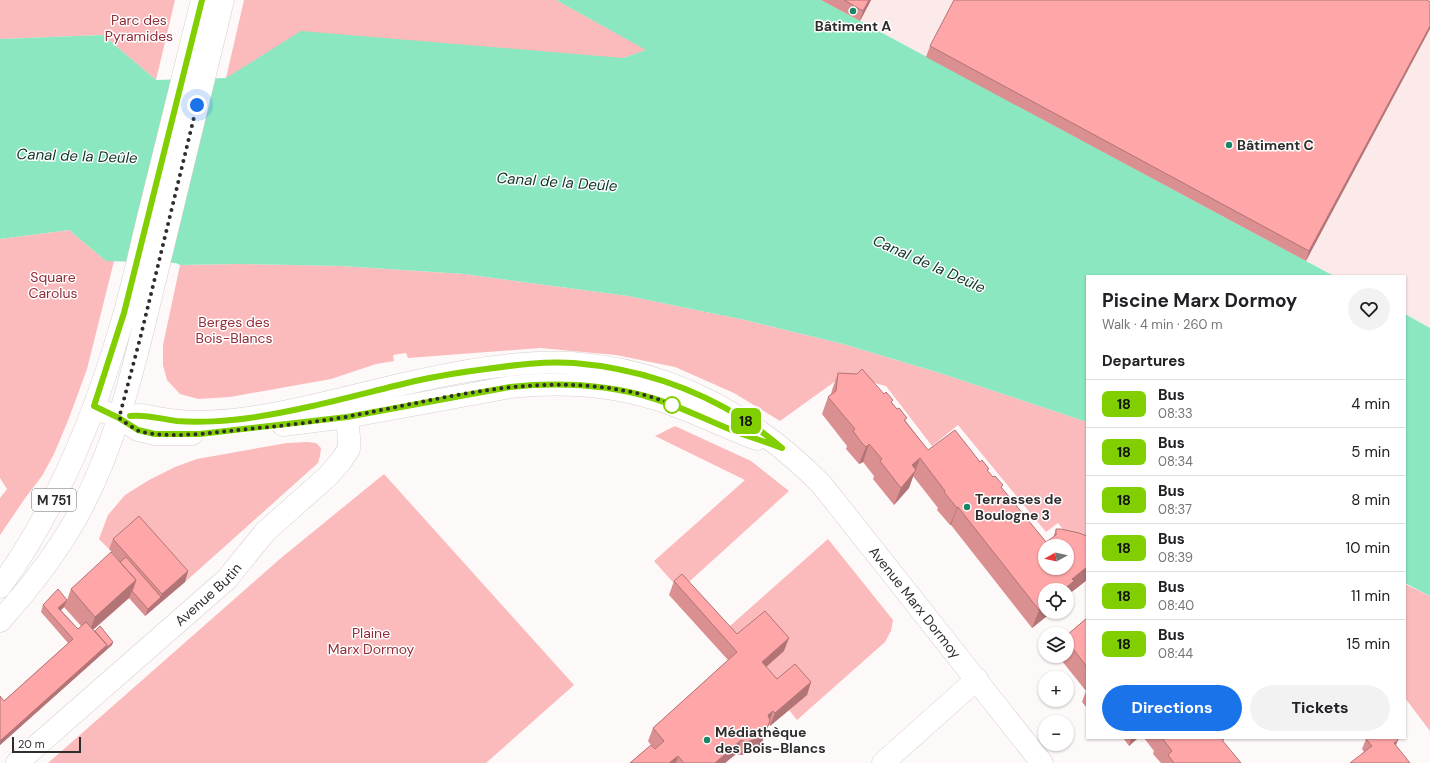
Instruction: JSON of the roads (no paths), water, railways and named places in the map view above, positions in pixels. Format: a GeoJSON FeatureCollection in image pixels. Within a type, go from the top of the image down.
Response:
{"type":"FeatureCollection","features":[{"type":"Feature","properties":{"kind":"street"},"geometry":{"type":"LineString","coordinates":[[94,406],[120,329],[202,0]]}},
{"type":"Feature","properties":{"kind":"street","name":"M 751"},"geometry":{"type":"LineString","coordinates":[[0,621],[40,574],[72,526],[106,454],[119,418],[141,335],[223,0]]}},
{"type":"Feature","properties":{"kind":"street","name":"Avenue Marx Dormoy"},"geometry":{"type":"LineString","coordinates":[[94,406],[119,418],[138,430],[155,434],[200,434],[248,429],[346,408],[416,381],[459,373],[522,365],[574,363],[630,372],[680,387],[743,419],[782,448],[822,485],[1042,763]]}},
{"type":"Feature","properties":{"kind":"street","name":"M 751"},"geometry":{"type":"LineString","coordinates":[[0,587],[24,552],[52,504],[71,464],[94,406]]}},
{"type":"Feature","properties":{"kind":"street","name":"Avenue Butin"},"geometry":{"type":"LineString","coordinates":[[17,763],[226,579],[265,532],[329,475],[349,449],[346,408]]}},
{"type":"Feature","properties":{"kind":"street"},"geometry":{"type":"LineString","coordinates":[[883,763],[977,679]]}},
{"type":"Feature","properties":{"kind":"water","name":"Canal de la Deûle"},"geometry":{"type":"Polygon","coordinates":[[[556,0],[821,0],[1332,275],[1086,275],[1086,422],[943,374],[843,344],[745,320],[628,296],[464,274],[341,266],[237,264],[180,265],[176,263],[106,261],[69,230],[0,239],[0,39],[103,35],[156,80],[226,78],[301,31],[623,58],[646,50],[556,0]]]}},
{"type":"Feature","properties":{"kind":"water"},"geometry":{"type":"Polygon","coordinates":[[[1406,315],[1430,328],[1430,596],[1406,584],[1406,315]]]}},
{"type":"Feature","properties":{"kind":"place","name":"Bâtiment A"},"geometry":{"type":"Point","coordinates":[853,11]}},
{"type":"Feature","properties":{"kind":"place","name":"Bâtiment C"},"geometry":{"type":"Point","coordinates":[1229,145]}},
{"type":"Feature","properties":{"kind":"place","name":"Terrasses de Boulogne 3"},"geometry":{"type":"Point","coordinates":[967,507]}},
{"type":"Feature","properties":{"kind":"place","name":"Médiathèque des Bois-Blancs"},"geometry":{"type":"Point","coordinates":[707,740]}},
{"type":"Feature","properties":{"kind":"park label","name":"Parc des Pyramides"},"geometry":{"type":"Point","coordinates":[139,28]}},
{"type":"Feature","properties":{"kind":"park label","name":"Square Carolus"},"geometry":{"type":"Point","coordinates":[53,286]}},
{"type":"Feature","properties":{"kind":"park label","name":"Berges des Bois-Blancs"},"geometry":{"type":"Point","coordinates":[234,330]}},
{"type":"Feature","properties":{"kind":"park label","name":"Plaine Marx Dormoy"},"geometry":{"type":"Point","coordinates":[371,642]}}]}
